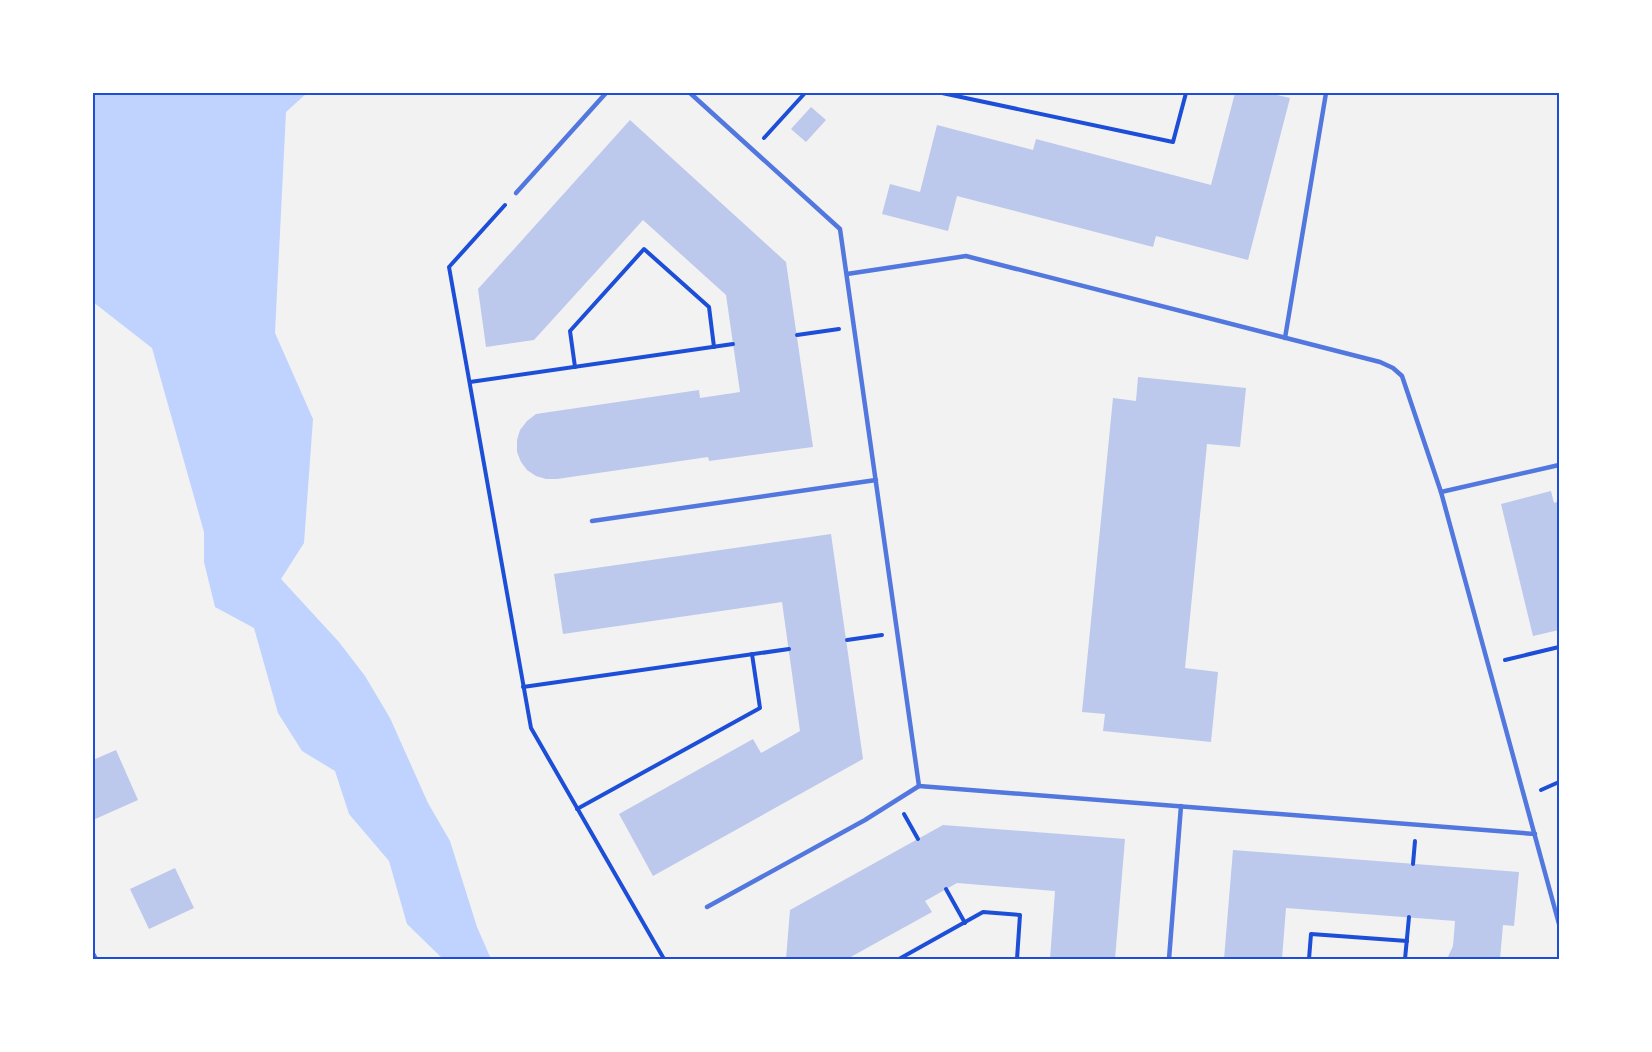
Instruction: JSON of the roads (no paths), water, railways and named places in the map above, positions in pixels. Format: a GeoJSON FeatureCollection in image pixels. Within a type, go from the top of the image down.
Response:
{"type":"FeatureCollection","features":[{"type":"Feature","properties":{"kind":"street"},"geometry":{"type":"LineString","coordinates":[[93,955],[95,959]]}},
{"type":"Feature","properties":{"kind":"lane"},"geometry":{"type":"LineString","coordinates":[[516,192],[606,93]]}},
{"type":"Feature","properties":{"kind":"lane"},"geometry":{"type":"LineString","coordinates":[[690,93],[840,228],[919,786]]}},
{"type":"Feature","properties":{"kind":"lane"},"geometry":{"type":"LineString","coordinates":[[1285,338],[1326,93]]}},
{"type":"Feature","properties":{"kind":"lane"},"geometry":{"type":"LineString","coordinates":[[847,274],[966,256],[1380,363],[1393,368],[1402,376],[1442,492],[1559,924]]}},
{"type":"Feature","properties":{"kind":"lane"},"geometry":{"type":"LineString","coordinates":[[1442,492],[1559,465]]}},
{"type":"Feature","properties":{"kind":"lane"},"geometry":{"type":"LineString","coordinates":[[591,521],[876,480]]}},
{"type":"Feature","properties":{"kind":"lane"},"geometry":{"type":"LineString","coordinates":[[707,907],[865,820],[919,786],[1535,834]]}},
{"type":"Feature","properties":{"kind":"lane"},"geometry":{"type":"LineString","coordinates":[[1169,959],[1181,806]]}},
{"type":"Feature","properties":{"kind":"water"},"geometry":{"type":"Polygon","coordinates":[[[93,93],[307,93],[286,112],[275,333],[313,419],[304,543],[281,579],[339,642],[365,676],[390,718],[428,803],[450,841],[477,927],[491,959],[443,959],[407,924],[389,861],[349,814],[335,771],[302,751],[278,713],[254,628],[215,607],[204,562],[204,532],[152,348],[93,302],[93,93]]]}}]}
